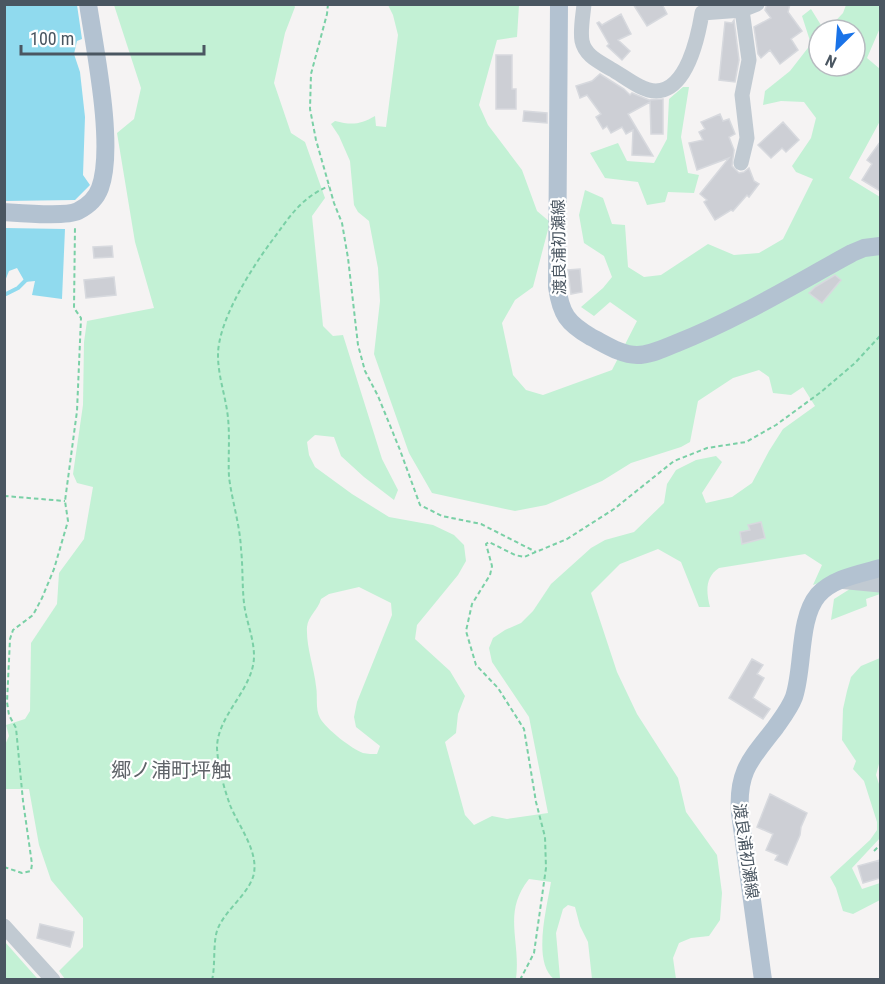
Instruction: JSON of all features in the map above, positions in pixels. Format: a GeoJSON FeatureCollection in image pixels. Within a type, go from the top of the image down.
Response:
{"type":"FeatureCollection","features":[{"type":"Feature","properties":{"kind":"main road"},"geometry":{"type":"LineString","coordinates":[[4,212],[75,213],[93,201],[100,190],[104,175],[105,143],[102,97],[88,4]]}},
{"type":"Feature","properties":{"kind":"main road","name":"渡良浦初瀬線"},"geometry":{"type":"LineString","coordinates":[[559,4],[557,287],[564,315],[573,326],[624,353],[637,355],[655,351],[720,324],[852,253],[879,243]]}},
{"type":"Feature","properties":{"kind":"main road","name":"渡良浦初瀬線"},"geometry":{"type":"LineString","coordinates":[[763,980],[740,813],[741,779],[750,760],[785,715],[794,698],[809,611],[817,596],[827,586],[838,581],[880,568]]}},
{"type":"Feature","properties":{"kind":"street"},"geometry":{"type":"LineString","coordinates":[[584,4],[582,42],[587,52],[638,84],[656,91],[672,86],[680,78],[692,51],[702,9],[749,7],[749,60],[742,95],[747,138],[741,163]]}},
{"type":"Feature","properties":{"kind":"street"},"geometry":{"type":"LineString","coordinates":[[838,581],[880,585]]}},
{"type":"Feature","properties":{"kind":"street"},"geometry":{"type":"LineString","coordinates":[[4,926],[52,980]]}},
{"type":"Feature","properties":{"kind":"path"},"geometry":{"type":"LineString","coordinates":[[328,4],[310,74],[310,109],[316,140],[342,223],[358,345],[365,371],[400,450],[420,505],[442,516],[481,524],[536,552]]}},
{"type":"Feature","properties":{"kind":"path"},"geometry":{"type":"LineString","coordinates":[[213,980],[217,928],[231,905],[246,890],[254,873],[246,835],[226,791],[217,746],[229,712],[251,672],[254,657],[242,586],[242,548],[229,476],[228,414],[218,354],[225,325],[237,297],[262,255],[299,204],[329,186]]}},
{"type":"Feature","properties":{"kind":"path"},"geometry":{"type":"LineString","coordinates":[[4,867],[22,873],[31,871],[32,864],[16,728],[9,715],[7,702],[10,639],[13,630],[33,615],[42,598],[54,569],[68,521],[66,501],[77,411],[81,318],[74,308],[75,213]]}},
{"type":"Feature","properties":{"kind":"path"},"geometry":{"type":"LineString","coordinates":[[520,980],[534,953],[546,868],[545,837],[536,802],[524,729],[498,688],[476,665],[466,631],[472,604],[492,566],[486,544],[489,542],[524,557],[567,539],[614,509],[674,460],[707,448],[746,442],[776,425],[821,392],[855,363],[880,336]]}},
{"type":"Feature","properties":{"kind":"path"},"geometry":{"type":"LineString","coordinates":[[4,496],[66,501]]}},
{"type":"Feature","properties":{"kind":"path"},"geometry":{"type":"LineString","coordinates":[[874,851],[880,845]]}},
{"type":"Feature","properties":{"kind":"green space"},"geometry":{"type":"Polygon","coordinates":[[[114,5],[294,5],[274,83],[291,133],[305,142],[325,198],[312,216],[323,326],[333,336],[343,335],[382,459],[398,490],[394,500],[341,456],[334,437],[315,435],[307,442],[309,455],[315,467],[389,517],[433,525],[454,535],[464,545],[466,561],[458,575],[417,625],[415,639],[450,671],[465,696],[458,714],[456,733],[445,742],[465,815],[474,825],[492,816],[507,819],[548,813],[529,717],[492,662],[489,648],[493,638],[521,623],[533,611],[551,584],[591,548],[605,540],[634,532],[664,503],[667,484],[676,470],[696,460],[716,456],[722,462],[702,493],[706,503],[732,497],[752,483],[783,429],[815,406],[803,387],[791,395],[773,393],[769,377],[759,370],[733,378],[698,401],[690,442],[631,463],[602,481],[546,505],[515,511],[432,493],[409,453],[374,354],[380,301],[378,268],[369,221],[358,212],[354,205],[350,161],[331,124],[335,121],[360,123],[375,116],[376,126],[386,127],[398,35],[388,5],[519,5],[517,37],[497,40],[479,105],[488,125],[522,170],[537,211],[550,222],[533,287],[515,300],[502,323],[513,375],[526,390],[543,395],[612,370],[637,321],[610,302],[594,316],[581,307],[612,277],[604,256],[584,243],[579,215],[585,190],[603,198],[612,224],[625,225],[628,267],[644,277],[661,275],[708,244],[734,255],[759,253],[783,239],[813,179],[796,172],[792,166],[811,138],[816,118],[804,102],[781,101],[763,105],[765,91],[790,71],[807,49],[807,78],[867,78],[867,58],[880,69],[880,121],[849,178],[880,197],[880,561],[813,585],[822,565],[805,554],[719,568],[709,580],[710,607],[699,607],[681,562],[658,549],[620,564],[591,593],[617,672],[637,714],[678,778],[686,812],[717,855],[722,893],[720,920],[709,936],[691,938],[679,943],[673,958],[676,979],[592,979],[588,942],[580,926],[575,907],[568,905],[563,909],[556,933],[560,978],[554,979],[547,971],[542,947],[544,919],[551,882],[529,879],[516,903],[514,915],[516,979],[65,979],[59,971],[83,947],[83,918],[51,880],[39,845],[29,789],[5,789],[4,747],[9,736],[6,725],[25,719],[30,711],[31,643],[57,604],[59,573],[84,539],[93,487],[77,483],[73,474],[83,405],[84,342],[87,321],[154,308],[135,242],[117,133],[134,119],[141,88],[114,5]],[[359,587],[329,594],[321,599],[307,627],[320,718],[340,738],[358,751],[365,753],[377,754],[380,746],[356,727],[354,717],[357,702],[392,615],[391,603],[359,587]]]}},
{"type":"Feature","properties":{"kind":"green space"},"geometry":{"type":"Polygon","coordinates":[[[846,5],[880,5],[880,28],[867,58],[867,18],[838,18],[846,5]]]}},
{"type":"Feature","properties":{"kind":"green space"},"geometry":{"type":"Polygon","coordinates":[[[811,9],[817,18],[807,18],[807,32],[802,16],[811,9]]]}},
{"type":"Feature","properties":{"kind":"green space"},"geometry":{"type":"Polygon","coordinates":[[[683,87],[689,87],[681,137],[688,173],[699,175],[694,193],[668,192],[665,202],[647,205],[638,182],[605,178],[590,153],[618,143],[627,161],[654,163],[667,139],[669,99],[683,87]]]}},
{"type":"Feature","properties":{"kind":"green space"},"geometry":{"type":"Polygon","coordinates":[[[880,574],[880,594],[866,599],[867,606],[831,620],[834,599],[869,577],[880,574]]]}},
{"type":"Feature","properties":{"kind":"green space"},"geometry":{"type":"Polygon","coordinates":[[[880,658],[880,760],[876,775],[880,787],[880,838],[852,868],[862,889],[880,883],[880,900],[853,914],[843,911],[830,877],[870,840],[877,830],[877,822],[864,781],[853,769],[856,761],[842,740],[843,709],[851,677],[861,666],[880,658]]]}},
{"type":"Feature","properties":{"kind":"green space"},"geometry":{"type":"Polygon","coordinates":[[[5,942],[36,977],[38,979],[5,979],[5,942]]]}},
{"type":"Feature","properties":{"kind":"water"},"geometry":{"type":"Polygon","coordinates":[[[5,4],[77,5],[82,39],[77,41],[74,54],[80,72],[85,117],[83,175],[90,185],[75,200],[5,201],[5,4]]]}},
{"type":"Feature","properties":{"kind":"water"},"geometry":{"type":"Polygon","coordinates":[[[5,228],[65,229],[62,299],[32,295],[35,281],[25,282],[17,268],[9,271],[5,281],[5,228]]]}},
{"type":"Feature","properties":{"kind":"building"},"geometry":{"type":"Polygon","coordinates":[[[633,4],[662,4],[667,14],[647,26],[633,4]]]}},
{"type":"Feature","properties":{"kind":"building"},"geometry":{"type":"Polygon","coordinates":[[[767,4],[790,4],[788,12],[802,31],[791,39],[798,50],[780,64],[770,50],[761,58],[758,54],[754,27],[771,18],[765,10],[767,4]]]}},
{"type":"Feature","properties":{"kind":"building"},"geometry":{"type":"Polygon","coordinates":[[[621,14],[631,34],[618,40],[630,51],[622,60],[607,46],[609,44],[597,23],[602,25],[621,14]]]}},
{"type":"Feature","properties":{"kind":"building"},"geometry":{"type":"Polygon","coordinates":[[[734,20],[739,60],[735,82],[719,80],[725,22],[732,23],[734,20]]]}},
{"type":"Feature","properties":{"kind":"building"},"geometry":{"type":"Polygon","coordinates":[[[496,55],[512,55],[512,89],[516,89],[516,109],[496,109],[496,55]]]}},
{"type":"Feature","properties":{"kind":"building"},"geometry":{"type":"Polygon","coordinates":[[[600,74],[630,95],[632,93],[649,100],[663,99],[663,134],[651,134],[650,102],[628,114],[653,156],[632,155],[633,130],[626,134],[622,127],[611,133],[607,126],[603,129],[596,117],[601,114],[587,95],[580,98],[576,86],[592,81],[600,74]]]}},
{"type":"Feature","properties":{"kind":"building"},"geometry":{"type":"Polygon","coordinates":[[[524,111],[547,113],[547,123],[523,121],[524,111]]]}},
{"type":"Feature","properties":{"kind":"building"},"geometry":{"type":"Polygon","coordinates":[[[720,114],[723,121],[729,119],[735,134],[729,137],[734,150],[732,166],[739,173],[749,168],[754,181],[759,184],[749,197],[747,195],[733,211],[715,220],[704,202],[707,200],[700,194],[729,158],[697,170],[689,143],[703,140],[699,132],[705,129],[701,122],[720,114]]]}},
{"type":"Feature","properties":{"kind":"building"},"geometry":{"type":"Polygon","coordinates":[[[783,122],[799,140],[786,152],[782,148],[771,158],[758,145],[783,122]]]}},
{"type":"Feature","properties":{"kind":"building"},"geometry":{"type":"Polygon","coordinates":[[[880,142],[880,191],[862,180],[872,164],[867,160],[880,142]]]}},
{"type":"Feature","properties":{"kind":"building"},"geometry":{"type":"Polygon","coordinates":[[[112,246],[113,257],[94,258],[93,247],[112,246]]]}},
{"type":"Feature","properties":{"kind":"building"},"geometry":{"type":"Polygon","coordinates":[[[580,269],[582,292],[571,294],[568,270],[580,269]]]}},
{"type":"Feature","properties":{"kind":"building"},"geometry":{"type":"Polygon","coordinates":[[[835,275],[841,280],[822,303],[809,293],[815,287],[835,275]]]}},
{"type":"Feature","properties":{"kind":"building"},"geometry":{"type":"Polygon","coordinates":[[[114,277],[116,295],[86,298],[84,280],[114,277]]]}},
{"type":"Feature","properties":{"kind":"building"},"geometry":{"type":"Polygon","coordinates":[[[761,522],[765,538],[742,544],[740,532],[750,530],[748,525],[761,522]]]}},
{"type":"Feature","properties":{"kind":"building"},"geometry":{"type":"Polygon","coordinates":[[[752,659],[763,665],[757,674],[764,678],[753,698],[770,709],[763,719],[729,698],[752,659]]]}},
{"type":"Feature","properties":{"kind":"building"},"geometry":{"type":"Polygon","coordinates":[[[770,794],[807,813],[787,865],[775,860],[778,855],[766,850],[773,834],[757,827],[770,794]]]}},
{"type":"Feature","properties":{"kind":"building"},"geometry":{"type":"Polygon","coordinates":[[[880,860],[880,878],[863,883],[858,866],[880,860]]]}},
{"type":"Feature","properties":{"kind":"building"},"geometry":{"type":"Polygon","coordinates":[[[40,924],[74,932],[70,947],[37,938],[40,924]]]}},
{"type":"Feature","properties":{"kind":"waterway"},"geometry":{"type":"LineString","coordinates":[[4,295],[18,288],[28,278]]}},
{"type":"Feature","properties":{"kind":"district","name":"郷ノ浦町坪触"},"geometry":{"type":"Point","coordinates":[171,770]}}]}
